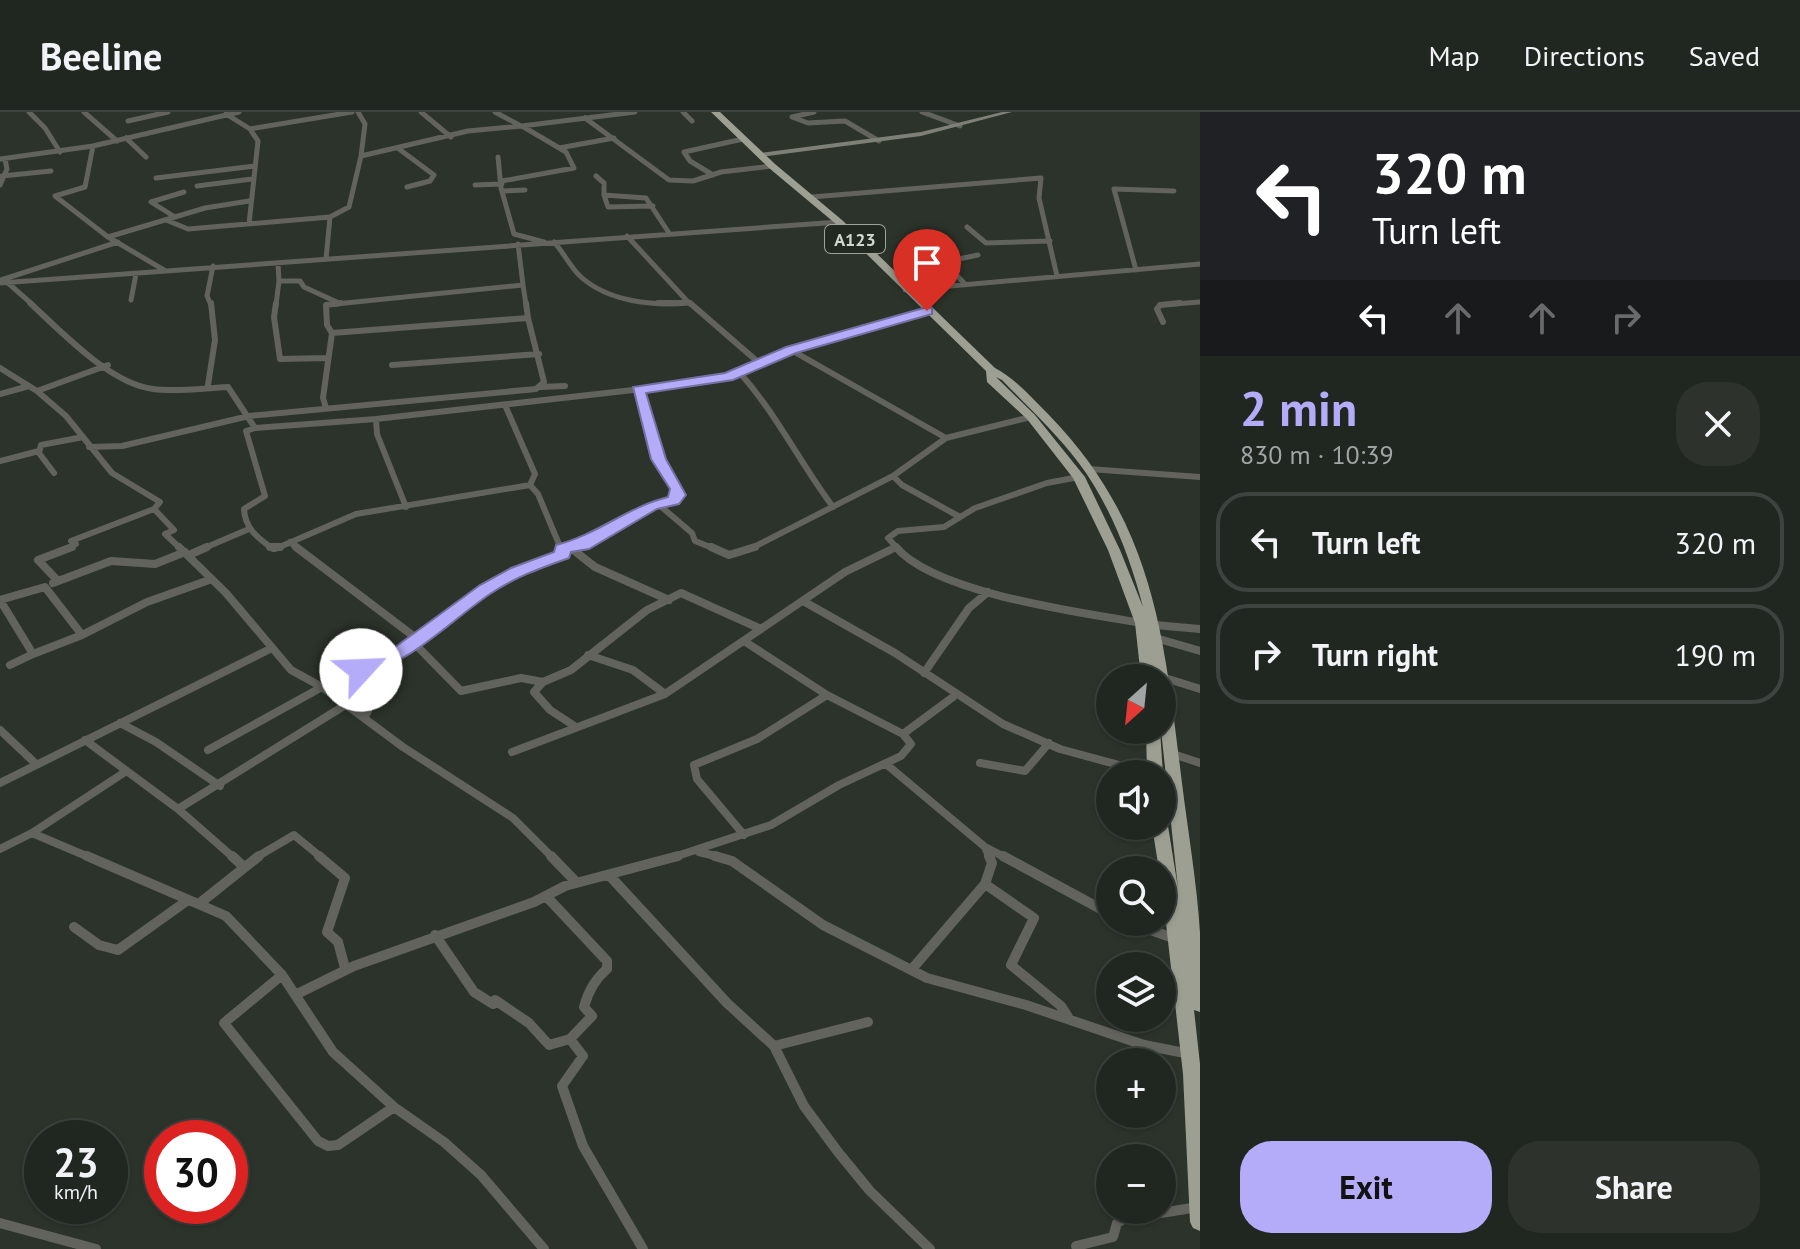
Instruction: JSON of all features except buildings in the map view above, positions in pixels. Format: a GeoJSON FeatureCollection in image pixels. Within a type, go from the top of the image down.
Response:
{"type":"FeatureCollection","features":[{"type":"Feature","properties":{"kind":"highway","name":"A123"},"geometry":{"type":"LineString","coordinates":[[715,112],[772,166],[839,222],[909,294],[991,370],[1006,378],[1084,473],[1114,550],[1148,624],[1159,639],[1161,664]]}},
{"type":"Feature","properties":{"kind":"highway","name":"A123"},"geometry":{"type":"LineString","coordinates":[[991,370],[991,380],[1084,473]]}},
{"type":"Feature","properties":{"kind":"highway","name":"A123"},"geometry":{"type":"LineString","coordinates":[[1148,624],[1148,664]]}},
{"type":"Feature","properties":{"kind":"highway","name":"A123"},"geometry":{"type":"LineString","coordinates":[[1169,744],[1200,1005]]}},
{"type":"Feature","properties":{"kind":"highway"},"geometry":{"type":"LineString","coordinates":[[1162,840],[1191,1064],[1199,1214]]}},
{"type":"Feature","properties":{"kind":"main road"},"geometry":{"type":"LineString","coordinates":[[760,155],[879,141],[960,126],[1009,112]]}},
{"type":"Feature","properties":{"kind":"street"},"geometry":{"type":"LineString","coordinates":[[29,112],[60,152]]}},
{"type":"Feature","properties":{"kind":"street"},"geometry":{"type":"LineString","coordinates":[[84,112],[117,141]]}},
{"type":"Feature","properties":{"kind":"street"},"geometry":{"type":"LineString","coordinates":[[128,121],[168,112]]}},
{"type":"Feature","properties":{"kind":"street"},"geometry":{"type":"LineString","coordinates":[[0,185],[7,169],[2,159],[93,146],[224,113],[239,112]]}},
{"type":"Feature","properties":{"kind":"street"},"geometry":{"type":"LineString","coordinates":[[250,129],[352,112]]}},
{"type":"Feature","properties":{"kind":"street"},"geometry":{"type":"LineString","coordinates":[[166,220],[188,229],[330,217],[349,207],[365,126],[358,112]]}},
{"type":"Feature","properties":{"kind":"street"},"geometry":{"type":"LineString","coordinates":[[421,112],[451,137]]}},
{"type":"Feature","properties":{"kind":"street"},"geometry":{"type":"LineString","coordinates":[[495,112],[559,148],[570,158],[574,168],[517,176],[502,185]]}},
{"type":"Feature","properties":{"kind":"street"},"geometry":{"type":"LineString","coordinates":[[574,112],[615,138],[663,178],[693,181],[772,166]]}},
{"type":"Feature","properties":{"kind":"street"},"geometry":{"type":"LineString","coordinates":[[361,156],[468,131],[635,112]]}},
{"type":"Feature","properties":{"kind":"street"},"geometry":{"type":"LineString","coordinates":[[683,112],[692,121]]}},
{"type":"Feature","properties":{"kind":"street"},"geometry":{"type":"LineString","coordinates":[[814,112],[792,117],[808,123],[845,121],[879,141]]}},
{"type":"Feature","properties":{"kind":"street"},"geometry":{"type":"LineString","coordinates":[[922,112],[960,126]]}},
{"type":"Feature","properties":{"kind":"street"},"geometry":{"type":"LineString","coordinates":[[224,113],[250,129],[258,141],[249,201],[249,224]]}},
{"type":"Feature","properties":{"kind":"street"},"geometry":{"type":"LineString","coordinates":[[185,115],[195,121]]}},
{"type":"Feature","properties":{"kind":"street"},"geometry":{"type":"LineString","coordinates":[[126,138],[146,157]]}},
{"type":"Feature","properties":{"kind":"street"},"geometry":{"type":"LineString","coordinates":[[559,148],[615,138]]}},
{"type":"Feature","properties":{"kind":"street"},"geometry":{"type":"LineString","coordinates":[[713,175],[690,161],[684,152],[743,139]]}},
{"type":"Feature","properties":{"kind":"street"},"geometry":{"type":"LineString","coordinates":[[93,146],[85,187],[55,196],[108,237],[164,271]]}},
{"type":"Feature","properties":{"kind":"street"},"geometry":{"type":"LineString","coordinates":[[399,149],[434,175],[430,181],[407,187]]}},
{"type":"Feature","properties":{"kind":"street"},"geometry":{"type":"LineString","coordinates":[[498,157],[514,234],[545,242]]}},
{"type":"Feature","properties":{"kind":"street"},"geometry":{"type":"LineString","coordinates":[[156,178],[255,166]]}},
{"type":"Feature","properties":{"kind":"street"},"geometry":{"type":"LineString","coordinates":[[211,169],[213,184]]}},
{"type":"Feature","properties":{"kind":"street"},"geometry":{"type":"LineString","coordinates":[[2,176],[51,171]]}},
{"type":"Feature","properties":{"kind":"street"},"geometry":{"type":"LineString","coordinates":[[510,173],[517,176]]}},
{"type":"Feature","properties":{"kind":"street"},"geometry":{"type":"LineString","coordinates":[[596,176],[604,183],[608,207],[653,206]]}},
{"type":"Feature","properties":{"kind":"street"},"geometry":{"type":"LineString","coordinates":[[812,197],[1041,178],[1039,198],[1057,276]]}},
{"type":"Feature","properties":{"kind":"street"},"geometry":{"type":"LineString","coordinates":[[197,186],[252,179]]}},
{"type":"Feature","properties":{"kind":"street"},"geometry":{"type":"LineString","coordinates":[[475,185],[502,185],[525,190]]}},
{"type":"Feature","properties":{"kind":"street"},"geometry":{"type":"LineString","coordinates":[[1136,270],[1114,189],[1174,191]]}},
{"type":"Feature","properties":{"kind":"street"},"geometry":{"type":"LineString","coordinates":[[175,217],[151,202],[184,192]]}},
{"type":"Feature","properties":{"kind":"street"},"geometry":{"type":"LineString","coordinates":[[604,195],[642,196],[653,206],[669,233]]}},
{"type":"Feature","properties":{"kind":"street"},"geometry":{"type":"LineString","coordinates":[[108,237],[175,217],[249,201]]}},
{"type":"Feature","properties":{"kind":"street"},"geometry":{"type":"LineString","coordinates":[[326,259],[330,217]]}},
{"type":"Feature","properties":{"kind":"street"},"geometry":{"type":"LineString","coordinates":[[3,282],[839,222]]}},
{"type":"Feature","properties":{"kind":"street"},"geometry":{"type":"LineString","coordinates":[[967,227],[986,243],[1050,241]]}},
{"type":"Feature","properties":{"kind":"street"},"geometry":{"type":"LineString","coordinates":[[627,236],[689,303],[758,362]]}},
{"type":"Feature","properties":{"kind":"street"},"geometry":{"type":"LineString","coordinates":[[3,282],[118,242]]}},
{"type":"Feature","properties":{"kind":"street"},"geometry":{"type":"LineString","coordinates":[[554,242],[581,277],[604,291],[632,299],[689,303]]}},
{"type":"Feature","properties":{"kind":"street"},"geometry":{"type":"LineString","coordinates":[[518,244],[528,318],[539,354],[541,387]]}},
{"type":"Feature","properties":{"kind":"street"},"geometry":{"type":"LineString","coordinates":[[964,283],[944,262],[978,255]]}},
{"type":"Feature","properties":{"kind":"street"},"geometry":{"type":"LineString","coordinates":[[278,263],[274,317],[280,359],[327,358]]}},
{"type":"Feature","properties":{"kind":"street"},"geometry":{"type":"LineString","coordinates":[[909,294],[925,293],[927,286],[1200,264]]}},
{"type":"Feature","properties":{"kind":"street"},"geometry":{"type":"LineString","coordinates":[[208,385],[216,365],[211,353],[215,308],[207,296],[213,266]]}},
{"type":"Feature","properties":{"kind":"street"},"geometry":{"type":"LineString","coordinates":[[131,300],[136,274]]}},
{"type":"Feature","properties":{"kind":"street"},"geometry":{"type":"LineString","coordinates":[[279,281],[300,281],[304,287],[340,303]]}},
{"type":"Feature","properties":{"kind":"street"},"geometry":{"type":"LineString","coordinates":[[3,282],[77,346],[108,365],[123,379],[147,388],[228,387],[255,428]]}},
{"type":"Feature","properties":{"kind":"street"},"geometry":{"type":"LineString","coordinates":[[326,408],[323,398],[332,333],[327,325],[326,305],[523,285]]}},
{"type":"Feature","properties":{"kind":"street"},"geometry":{"type":"LineString","coordinates":[[1163,322],[1157,309],[1160,305],[1200,302]]}},
{"type":"Feature","properties":{"kind":"street"},"geometry":{"type":"LineString","coordinates":[[530,485],[356,514],[274,550],[249,529],[244,509],[265,496],[246,431],[704,382],[739,372],[791,350],[927,311]]}},
{"type":"Feature","properties":{"kind":"street"},"geometry":{"type":"LineString","coordinates":[[332,333],[528,318]]}},
{"type":"Feature","properties":{"kind":"street"},"geometry":{"type":"LineString","coordinates":[[791,350],[839,374],[905,418],[946,438]]}},
{"type":"Feature","properties":{"kind":"street"},"geometry":{"type":"LineString","coordinates":[[392,365],[539,354]]}},
{"type":"Feature","properties":{"kind":"street"},"geometry":{"type":"LineString","coordinates":[[0,394],[33,388],[108,365]]}},
{"type":"Feature","properties":{"kind":"street"},"geometry":{"type":"LineString","coordinates":[[0,368],[33,388],[83,437],[112,473],[160,502],[154,509],[79,537],[71,541],[76,544],[73,547],[38,560],[58,581]]}},
{"type":"Feature","properties":{"kind":"street"},"geometry":{"type":"LineString","coordinates":[[739,372],[764,400],[805,470],[833,507]]}},
{"type":"Feature","properties":{"kind":"street"},"geometry":{"type":"LineString","coordinates":[[89,447],[122,446],[249,416],[565,386]]}},
{"type":"Feature","properties":{"kind":"street"},"geometry":{"type":"LineString","coordinates":[[353,694],[357,690],[353,682],[357,674],[394,656],[414,639],[517,571],[584,545],[658,504],[673,501],[678,489],[658,459],[638,390]]}},
{"type":"Feature","properties":{"kind":"street"},"geometry":{"type":"LineString","coordinates":[[505,405],[535,474],[530,485]]}},
{"type":"Feature","properties":{"kind":"street"},"geometry":{"type":"LineString","coordinates":[[658,504],[692,533],[695,541],[729,555],[752,549],[893,476],[946,438],[1031,417]]}},
{"type":"Feature","properties":{"kind":"street"},"geometry":{"type":"LineString","coordinates":[[376,419],[377,434],[406,507]]}},
{"type":"Feature","properties":{"kind":"street"},"geometry":{"type":"LineString","coordinates":[[39,451],[41,445],[83,437]]}},
{"type":"Feature","properties":{"kind":"street"},"geometry":{"type":"LineString","coordinates":[[0,461],[39,451]]}},
{"type":"Feature","properties":{"kind":"street"},"geometry":{"type":"LineString","coordinates":[[39,451],[54,473]]}},
{"type":"Feature","properties":{"kind":"street"},"geometry":{"type":"LineString","coordinates":[[1200,477],[1130,469],[1084,473],[1017,493],[944,527],[898,531],[888,538],[892,549],[922,566],[988,592],[1148,624],[1200,629]]}},
{"type":"Feature","properties":{"kind":"street"},"geometry":{"type":"LineString","coordinates":[[893,476],[910,490],[960,517]]}},
{"type":"Feature","properties":{"kind":"street"},"geometry":{"type":"LineString","coordinates":[[530,485],[538,494],[562,552]]}},
{"type":"Feature","properties":{"kind":"street"},"geometry":{"type":"LineString","coordinates":[[154,509],[173,526],[174,530],[165,534],[212,579],[291,670],[322,687],[513,818],[576,882]]}},
{"type":"Feature","properties":{"kind":"street"},"geometry":{"type":"LineString","coordinates":[[33,654],[3,611],[0,600],[45,587],[111,561],[155,564],[249,529]]}},
{"type":"Feature","properties":{"kind":"street"},"geometry":{"type":"LineString","coordinates":[[290,542],[360,600],[380,609],[414,639],[461,691],[470,692],[518,676],[543,682]]}},
{"type":"Feature","properties":{"kind":"street"},"geometry":{"type":"LineString","coordinates":[[573,547],[595,567],[669,600]]}},
{"type":"Feature","properties":{"kind":"street"},"geometry":{"type":"LineString","coordinates":[[512,752],[665,694],[845,572],[892,549]]}},
{"type":"Feature","properties":{"kind":"street"},"geometry":{"type":"LineString","coordinates":[[562,552],[579,555]]}},
{"type":"Feature","properties":{"kind":"street"},"geometry":{"type":"LineString","coordinates":[[10,665],[82,635],[147,602],[212,579]]}},
{"type":"Feature","properties":{"kind":"street"},"geometry":{"type":"LineString","coordinates":[[45,587],[82,635]]}},
{"type":"Feature","properties":{"kind":"street"},"geometry":{"type":"LineString","coordinates":[[924,673],[969,608],[988,592]]}},
{"type":"Feature","properties":{"kind":"street"},"geometry":{"type":"LineString","coordinates":[[576,727],[539,700],[534,692],[543,682],[571,670],[647,610],[681,593],[761,629]]}},
{"type":"Feature","properties":{"kind":"street"},"geometry":{"type":"LineString","coordinates":[[803,601],[924,673],[953,697],[999,725],[1096,760]]}},
{"type":"Feature","properties":{"kind":"street"},"geometry":{"type":"LineString","coordinates":[[1159,639],[1200,651]]}},
{"type":"Feature","properties":{"kind":"street"},"geometry":{"type":"LineString","coordinates":[[297,994],[345,968],[546,896],[576,882],[585,883],[722,844],[771,825],[839,785],[901,756],[911,744],[903,734],[827,695],[744,641]]}},
{"type":"Feature","properties":{"kind":"street"},"geometry":{"type":"LineString","coordinates":[[0,783],[272,648]]}},
{"type":"Feature","properties":{"kind":"street"},"geometry":{"type":"LineString","coordinates":[[588,655],[633,670],[665,694]]}},
{"type":"Feature","properties":{"kind":"street"},"geometry":{"type":"LineString","coordinates":[[1176,682],[1200,689]]}},
{"type":"Feature","properties":{"kind":"street"},"geometry":{"type":"LineString","coordinates":[[208,750],[322,687],[353,694],[368,711],[364,718]]}},
{"type":"Feature","properties":{"kind":"street"},"geometry":{"type":"LineString","coordinates":[[744,835],[697,779],[694,765],[757,739],[827,695]]}},
{"type":"Feature","properties":{"kind":"street"},"geometry":{"type":"LineString","coordinates":[[903,734],[953,697]]}},
{"type":"Feature","properties":{"kind":"street"},"geometry":{"type":"LineString","coordinates":[[178,809],[220,786],[347,704]]}},
{"type":"Feature","properties":{"kind":"street"},"geometry":{"type":"LineString","coordinates":[[120,723],[156,742],[220,786]]}},
{"type":"Feature","properties":{"kind":"street"},"geometry":{"type":"LineString","coordinates":[[0,730],[35,763]]}},
{"type":"Feature","properties":{"kind":"street"},"geometry":{"type":"LineString","coordinates":[[85,740],[178,809],[243,866]]}},
{"type":"Feature","properties":{"kind":"street"},"geometry":{"type":"LineString","coordinates":[[980,763],[1025,771],[1049,743]]}},
{"type":"Feature","properties":{"kind":"street"},"geometry":{"type":"LineString","coordinates":[[1170,753],[1200,763]]}},
{"type":"Feature","properties":{"kind":"street"},"geometry":{"type":"LineString","coordinates":[[886,764],[985,847],[1096,906]]}},
{"type":"Feature","properties":{"kind":"street"},"geometry":{"type":"LineString","coordinates":[[0,849],[32,833],[125,772]]}},
{"type":"Feature","properties":{"kind":"street"},"geometry":{"type":"LineString","coordinates":[[32,833],[226,916],[247,935],[297,994],[333,1052],[394,1107],[444,1142],[481,1175],[544,1249]]}},
{"type":"Feature","properties":{"kind":"street"},"geometry":{"type":"LineString","coordinates":[[200,903],[243,866],[294,835],[345,878],[345,888],[329,917],[327,932],[338,942],[345,968]]}},
{"type":"Feature","properties":{"kind":"street"},"geometry":{"type":"LineString","coordinates":[[722,844],[732,861]]}},
{"type":"Feature","properties":{"kind":"street"},"geometry":{"type":"LineString","coordinates":[[912,969],[985,884],[992,863],[985,847]]}},
{"type":"Feature","properties":{"kind":"street"},"geometry":{"type":"LineString","coordinates":[[694,851],[732,861],[823,925],[950,986],[1068,1018],[1191,1064]]}},
{"type":"Feature","properties":{"kind":"street"},"geometry":{"type":"LineString","coordinates":[[609,875],[727,1003],[774,1046],[804,1106],[838,1152],[870,1191],[930,1249]]}},
{"type":"Feature","properties":{"kind":"street"},"geometry":{"type":"LineString","coordinates":[[985,884],[1034,918],[1011,965],[1061,1006],[1068,1018]]}},
{"type":"Feature","properties":{"kind":"street"},"geometry":{"type":"LineString","coordinates":[[435,935],[474,992],[493,1004],[495,1000],[513,1010],[549,1045],[570,1039],[592,1016],[584,1007],[585,1002],[598,976],[607,969],[607,961],[546,896]]}},
{"type":"Feature","properties":{"kind":"street"},"geometry":{"type":"LineString","coordinates":[[74,927],[99,945],[118,950],[188,900]]}},
{"type":"Feature","properties":{"kind":"street"},"geometry":{"type":"LineString","coordinates":[[1168,936],[1177,939]]}},
{"type":"Feature","properties":{"kind":"street"},"geometry":{"type":"LineString","coordinates":[[282,975],[224,1023],[318,1141],[328,1146],[338,1145],[394,1107]]}},
{"type":"Feature","properties":{"kind":"street"},"geometry":{"type":"LineString","coordinates":[[774,1046],[868,1022]]}},
{"type":"Feature","properties":{"kind":"street"},"geometry":{"type":"LineString","coordinates":[[570,1039],[583,1056],[562,1086],[568,1106],[583,1146],[643,1249]]}},
{"type":"Feature","properties":{"kind":"street"},"geometry":{"type":"LineString","coordinates":[[1076,1246],[1108,1241],[1113,1237],[1117,1223],[1124,1219],[1199,1214]]}},
{"type":"Feature","properties":{"kind":"street"},"geometry":{"type":"LineString","coordinates":[[0,1223],[96,1249]]}},
{"type":"Feature","properties":{"kind":"route"},"geometry":{"type":"LineString","coordinates":[[361,670],[394,656],[486,589],[517,571],[563,554],[562,549],[584,545],[652,506],[673,501],[678,489],[658,459],[638,390],[728,377],[791,350],[927,311]]}}]}
